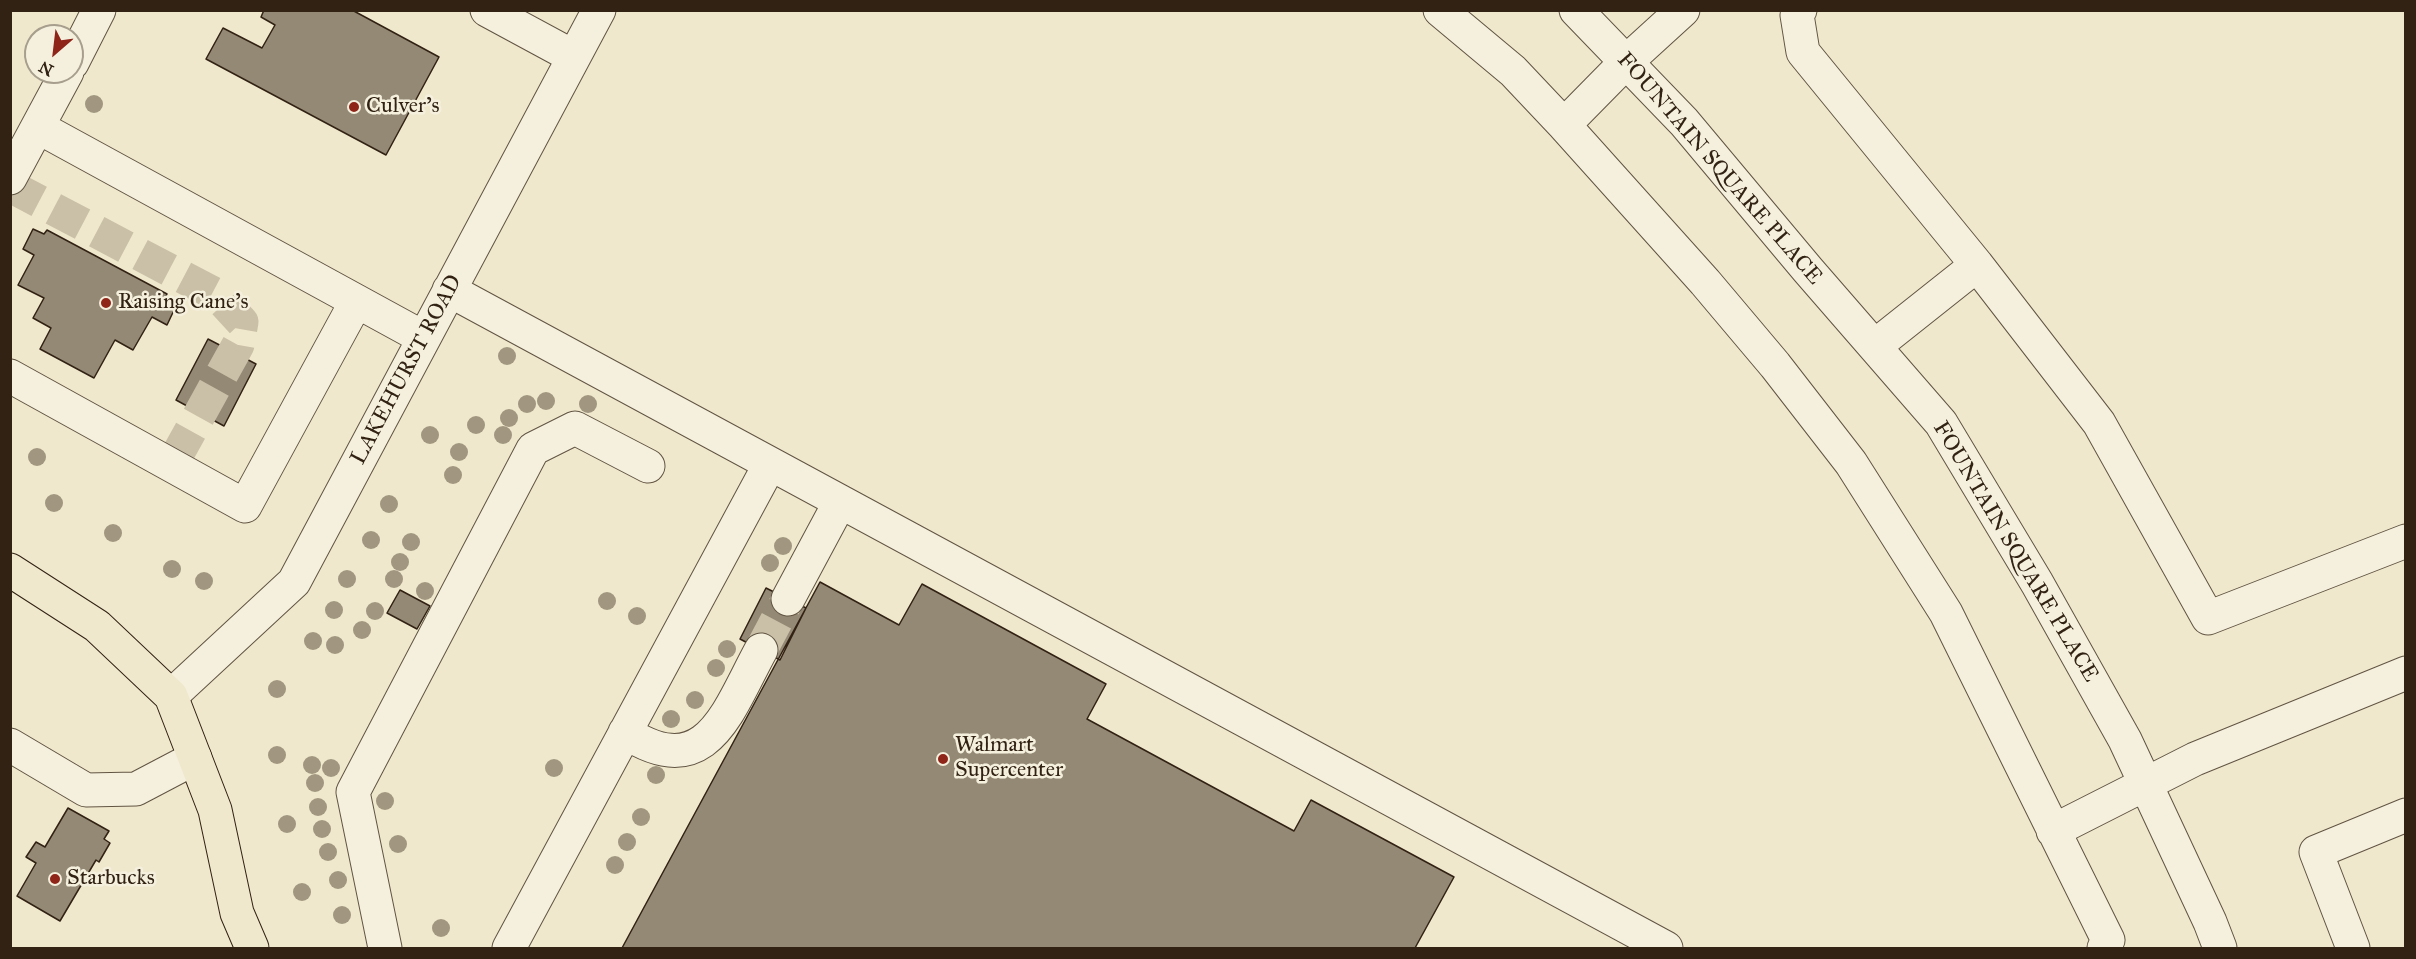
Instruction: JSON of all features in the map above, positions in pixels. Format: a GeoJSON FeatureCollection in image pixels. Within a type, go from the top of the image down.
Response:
{"type":"FeatureCollection","features":[{"type":"Feature","properties":{"kind":"main road"},"geometry":{"type":"LineString","coordinates":[[10,570],[96,626],[171,696],[215,810],[237,913],[252,948]]}},
{"type":"Feature","properties":{"kind":"street"},"geometry":{"type":"LineString","coordinates":[[84,39],[99,10]]}},
{"type":"Feature","properties":{"kind":"street"},"geometry":{"type":"LineString","coordinates":[[487,10],[574,57]]}},
{"type":"Feature","properties":{"kind":"street","name":"LAKEHURST ROAD"},"geometry":{"type":"LineString","coordinates":[[171,696],[294,582],[598,10]]}},
{"type":"Feature","properties":{"kind":"street"},"geometry":{"type":"LineString","coordinates":[[1440,10],[1513,71],[1564,125],[1775,364],[1851,463],[1946,613],[2108,940],[2104,948]]}},
{"type":"Feature","properties":{"kind":"street","name":"FOUNTAIN SQUARE PLACE"},"geometry":{"type":"LineString","coordinates":[[1576,10],[1684,122],[1941,423],[2037,583],[2125,740],[2220,948]]}},
{"type":"Feature","properties":{"kind":"street"},"geometry":{"type":"LineString","coordinates":[[1564,125],[1626,62],[1683,10]]}},
{"type":"Feature","properties":{"kind":"street"},"geometry":{"type":"LineString","coordinates":[[1800,10],[1797,15],[1803,52],[1977,265],[2099,423],[2208,618],[2406,541]]}},
{"type":"Feature","properties":{"kind":"street"},"geometry":{"type":"LineString","coordinates":[[10,178],[61,84]]}},
{"type":"Feature","properties":{"kind":"street"},"geometry":{"type":"LineString","coordinates":[[38,127],[424,338]]}},
{"type":"Feature","properties":{"kind":"street"},"geometry":{"type":"LineString","coordinates":[[1875,346],[1977,265]]}},
{"type":"Feature","properties":{"kind":"street"},"geometry":{"type":"LineString","coordinates":[[449,290],[1666,948]]}},
{"type":"Feature","properties":{"kind":"street"},"geometry":{"type":"LineString","coordinates":[[10,376],[245,506],[357,302]]}},
{"type":"Feature","properties":{"kind":"street"},"geometry":{"type":"LineString","coordinates":[[385,948],[353,792],[533,449],[575,428],[648,466]]}},
{"type":"Feature","properties":{"kind":"street"},"geometry":{"type":"LineString","coordinates":[[508,948],[770,464]]}},
{"type":"Feature","properties":{"kind":"street"},"geometry":{"type":"LineString","coordinates":[[788,599],[840,502]]}},
{"type":"Feature","properties":{"kind":"street"},"geometry":{"type":"LineString","coordinates":[[625,732],[646,745],[672,751],[696,748],[717,729],[761,650]]}},
{"type":"Feature","properties":{"kind":"street"},"geometry":{"type":"LineString","coordinates":[[2053,831],[2195,759],[2406,673]]}},
{"type":"Feature","properties":{"kind":"street"},"geometry":{"type":"LineString","coordinates":[[10,745],[86,790],[136,789],[195,758]]}},
{"type":"Feature","properties":{"kind":"street"},"geometry":{"type":"LineString","coordinates":[[2353,948],[2316,852],[2406,815]]}},
{"type":"Feature","properties":{"kind":"building","name":"Culver's"},"geometry":{"type":"Polygon","coordinates":[[[264,10],[352,10],[439,57],[386,155],[206,59],[223,28],[262,48],[275,25],[261,17],[264,10]]]}},
{"type":"Feature","properties":{"kind":"building","name":"Raising Cane's"},"geometry":{"type":"Polygon","coordinates":[[[33,229],[44,234],[47,230],[167,294],[164,300],[176,306],[167,325],[152,317],[133,350],[115,340],[94,378],[40,349],[51,328],[33,318],[44,298],[18,285],[34,255],[23,249],[33,229]]]}},
{"type":"Feature","properties":{"kind":"building"},"geometry":{"type":"Polygon","coordinates":[[[208,339],[256,364],[224,426],[176,400],[208,339]]]}},
{"type":"Feature","properties":{"kind":"building","name":"Walmart Supercenter"},"geometry":{"type":"Polygon","coordinates":[[[820,582],[899,625],[922,584],[1106,684],[1087,719],[1294,831],[1311,800],[1454,877],[1415,948],[622,948],[820,582]]]}},
{"type":"Feature","properties":{"kind":"building"},"geometry":{"type":"Polygon","coordinates":[[[766,588],[806,608],[780,660],[740,639],[766,588]]]}},
{"type":"Feature","properties":{"kind":"building"},"geometry":{"type":"Polygon","coordinates":[[[400,590],[430,606],[417,629],[387,613],[400,590]]]}},
{"type":"Feature","properties":{"kind":"building","name":"Starbucks"},"geometry":{"type":"Polygon","coordinates":[[[68,808],[109,831],[104,839],[110,843],[99,862],[96,860],[60,921],[17,896],[36,863],[26,857],[36,842],[45,847],[68,808]]]}},
{"type":"Feature","properties":{"kind":"tunnel"},"geometry":{"type":"LineString","coordinates":[[10,186],[217,295],[242,322],[238,345],[171,466]]}},
{"type":"Feature","properties":{"kind":"tunnel"},"geometry":{"type":"LineString","coordinates":[[761,650],[788,599]]}},
{"type":"Feature","properties":{"kind":"place","name":"Culver's"},"geometry":{"type":"Point","coordinates":[354,107]}},
{"type":"Feature","properties":{"kind":"place","name":"Raising Cane's"},"geometry":{"type":"Point","coordinates":[106,303]}},
{"type":"Feature","properties":{"kind":"place","name":"Walmart Supercenter"},"geometry":{"type":"Point","coordinates":[943,759]}},
{"type":"Feature","properties":{"kind":"place","name":"Starbucks"},"geometry":{"type":"Point","coordinates":[55,879]}}]}
